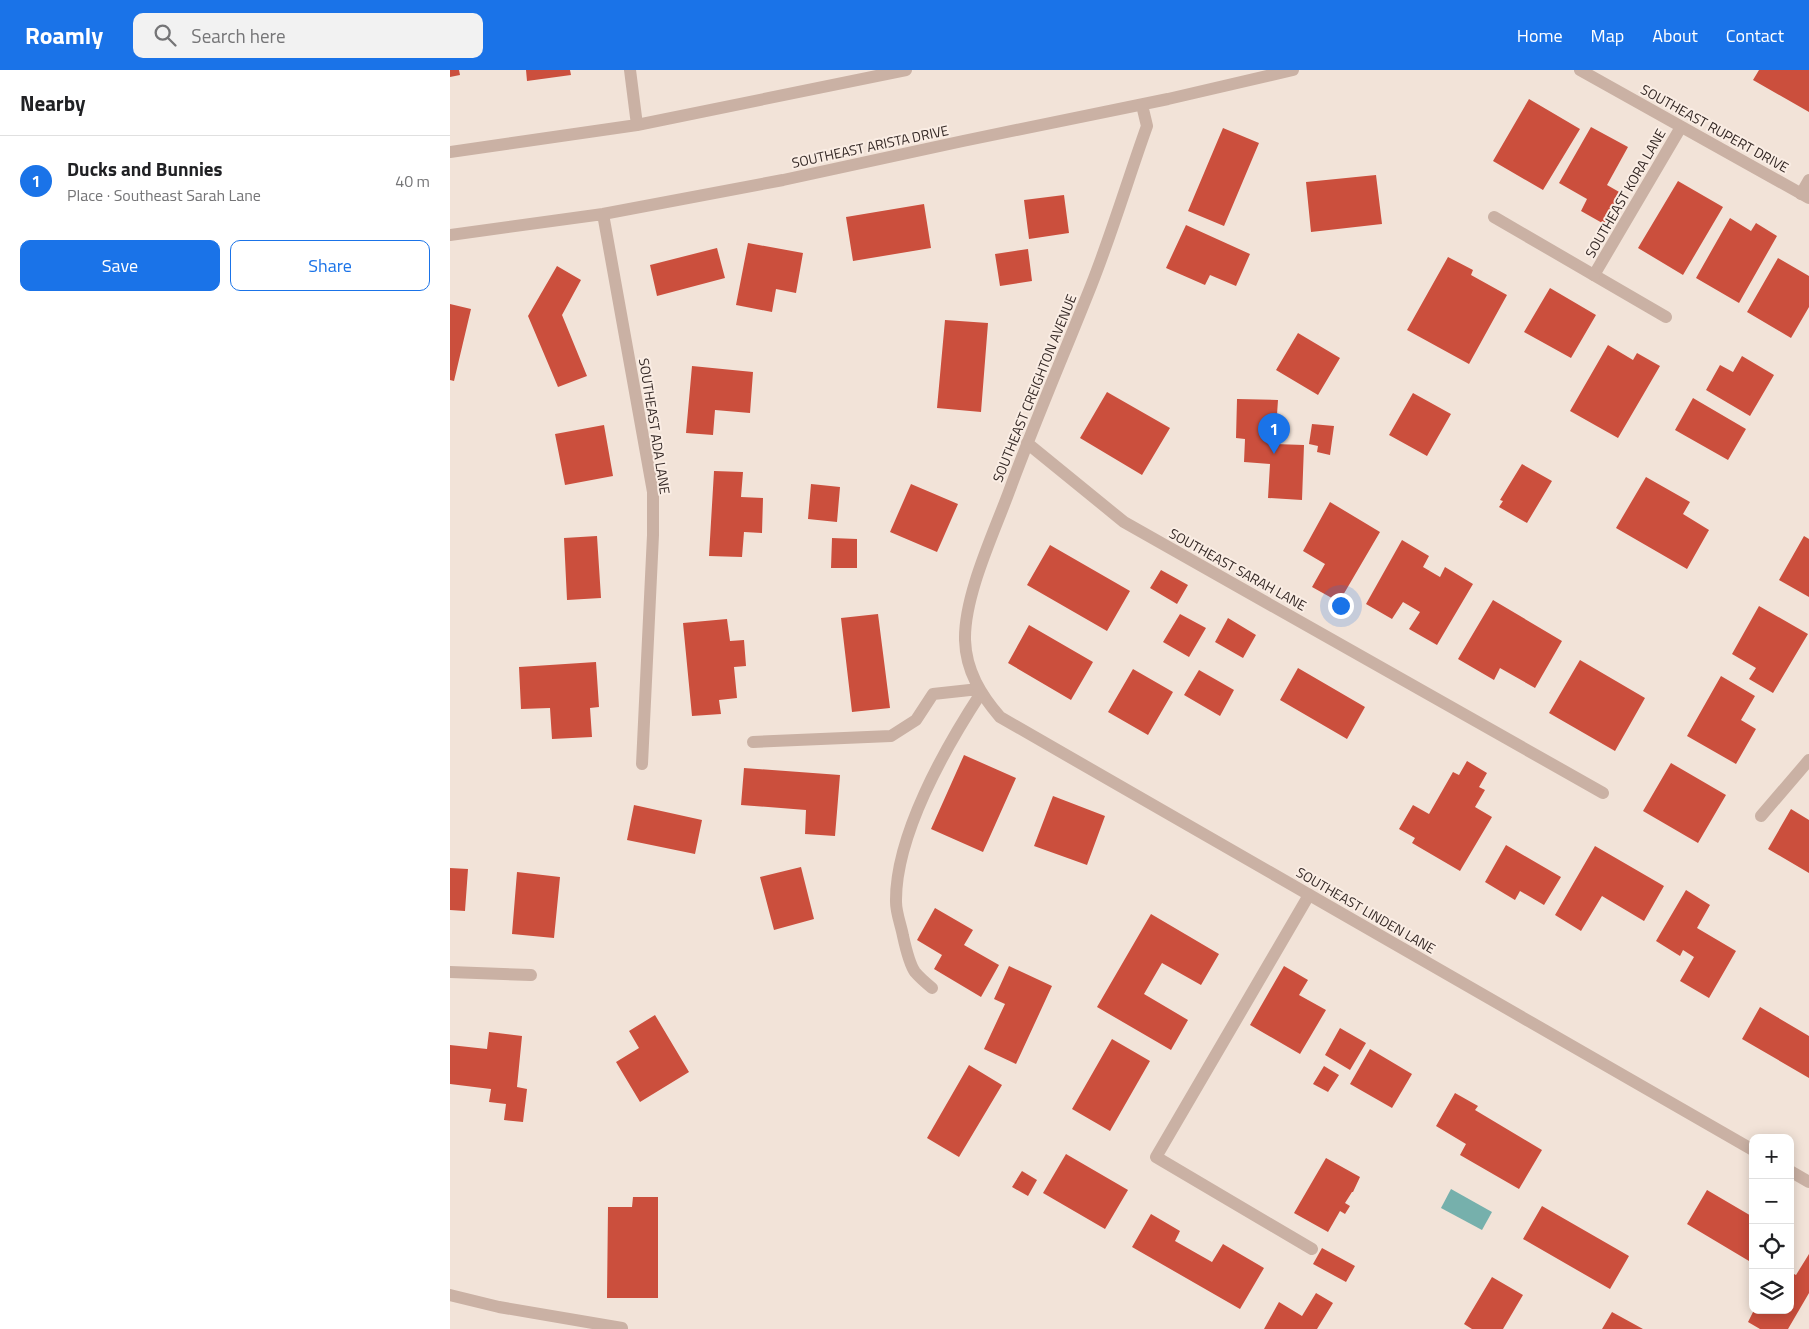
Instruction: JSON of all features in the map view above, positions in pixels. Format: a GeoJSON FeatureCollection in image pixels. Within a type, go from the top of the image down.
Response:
{"type":"FeatureCollection","features":[{"type":"Feature","properties":{"kind":"street"},"geometry":{"type":"LineString","coordinates":[[630,70],[637,125]]}},
{"type":"Feature","properties":{"kind":"street"},"geometry":{"type":"LineString","coordinates":[[450,152],[637,125],[906,70]]}},
{"type":"Feature","properties":{"kind":"street","name":"SOUTHEAST ARISTA DRIVE"},"geometry":{"type":"LineString","coordinates":[[450,235],[603,214],[784,180],[1142,105],[1294,70]]}},
{"type":"Feature","properties":{"kind":"street","name":"SOUTHEAST RUPERT DRIVE"},"geometry":{"type":"LineString","coordinates":[[1580,70],[1805,196]]}},
{"type":"Feature","properties":{"kind":"street","name":"SOUTHEAST CREIGHTON AVENUE"},"geometry":{"type":"LineString","coordinates":[[978,689],[969,664],[965,642],[966,621],[970,602],[978,575],[1027,443],[1094,280],[1147,126],[1142,105]]}},
{"type":"Feature","properties":{"kind":"street","name":"SOUTHEAST KORA LANE"},"geometry":{"type":"LineString","coordinates":[[1594,275],[1681,127]]}},
{"type":"Feature","properties":{"kind":"street"},"geometry":{"type":"LineString","coordinates":[[1805,196],[1809,180]]}},
{"type":"Feature","properties":{"kind":"street","name":"SOUTHEAST ADA LANE"},"geometry":{"type":"LineString","coordinates":[[603,214],[653,492],[642,764]]}},
{"type":"Feature","properties":{"kind":"street"},"geometry":{"type":"LineString","coordinates":[[1494,217],[1666,317]]}},
{"type":"Feature","properties":{"kind":"street","name":"SOUTHEAST SARAH LANE"},"geometry":{"type":"LineString","coordinates":[[1027,443],[1124,522],[1603,793]]}},
{"type":"Feature","properties":{"kind":"street"},"geometry":{"type":"LineString","coordinates":[[753,742],[890,736],[916,720],[933,694],[978,689]]}},
{"type":"Feature","properties":{"kind":"street"},"geometry":{"type":"LineString","coordinates":[[932,988],[914,971],[904,942],[896,904],[898,869],[928,786],[978,689]]}},
{"type":"Feature","properties":{"kind":"street","name":"SOUTHEAST LINDEN LANE"},"geometry":{"type":"LineString","coordinates":[[978,689],[1000,717],[1749,1148]]}},
{"type":"Feature","properties":{"kind":"street"},"geometry":{"type":"LineString","coordinates":[[1761,816],[1809,760]]}},
{"type":"Feature","properties":{"kind":"street"},"geometry":{"type":"LineString","coordinates":[[1309,895],[1156,1157],[1312,1249]]}},
{"type":"Feature","properties":{"kind":"street"},"geometry":{"type":"LineString","coordinates":[[450,972],[531,976]]}},
{"type":"Feature","properties":{"kind":"street"},"geometry":{"type":"LineString","coordinates":[[1794,1173],[1809,1182]]}},
{"type":"Feature","properties":{"kind":"street"},"geometry":{"type":"LineString","coordinates":[[450,1295],[499,1308],[622,1328]]}},
{"type":"Feature","properties":{"kind":"water"},"geometry":{"type":"Polygon","coordinates":[[[1451,1189],[1492,1212],[1482,1230],[1441,1208],[1451,1189]]]}},
{"type":"Feature","properties":{"kind":"building"},"geometry":{"type":"Polygon","coordinates":[[[450,70],[459,70],[460,75],[450,77],[450,70]]]}},
{"type":"Feature","properties":{"kind":"building"},"geometry":{"type":"Polygon","coordinates":[[[526,70],[570,70],[571,75],[527,81],[526,70]]]}},
{"type":"Feature","properties":{"kind":"building"},"geometry":{"type":"Polygon","coordinates":[[[1759,70],[1809,70],[1809,112],[1753,80],[1759,70]]]}},
{"type":"Feature","properties":{"kind":"building"},"geometry":{"type":"Polygon","coordinates":[[[1529,99],[1580,129],[1543,190],[1493,161],[1529,99]]]}},
{"type":"Feature","properties":{"kind":"building"},"geometry":{"type":"Polygon","coordinates":[[[1591,127],[1628,147],[1607,185],[1621,193],[1604,224],[1581,211],[1587,199],[1559,183],[1591,127]]]}},
{"type":"Feature","properties":{"kind":"building"},"geometry":{"type":"Polygon","coordinates":[[[1223,128],[1259,143],[1224,226],[1188,211],[1223,128]]]}},
{"type":"Feature","properties":{"kind":"building"},"geometry":{"type":"Polygon","coordinates":[[[1376,175],[1382,224],[1311,232],[1306,182],[1376,175]]]}},
{"type":"Feature","properties":{"kind":"building"},"geometry":{"type":"Polygon","coordinates":[[[1678,181],[1723,207],[1683,275],[1638,248],[1678,181]]]}},
{"type":"Feature","properties":{"kind":"building"},"geometry":{"type":"Polygon","coordinates":[[[1064,195],[1069,233],[1029,239],[1024,200],[1064,195]]]}},
{"type":"Feature","properties":{"kind":"building"},"geometry":{"type":"Polygon","coordinates":[[[924,204],[931,248],[853,261],[846,217],[924,204]]]}},
{"type":"Feature","properties":{"kind":"building"},"geometry":{"type":"Polygon","coordinates":[[[1730,218],[1751,231],[1756,223],[1777,236],[1739,303],[1696,278],[1730,218]]]}},
{"type":"Feature","properties":{"kind":"building"},"geometry":{"type":"Polygon","coordinates":[[[1186,225],[1250,254],[1236,286],[1210,275],[1205,285],[1166,268],[1186,225]]]}},
{"type":"Feature","properties":{"kind":"building"},"geometry":{"type":"Polygon","coordinates":[[[748,243],[803,253],[796,293],[776,289],[772,312],[736,305],[748,243]]]}},
{"type":"Feature","properties":{"kind":"building"},"geometry":{"type":"Polygon","coordinates":[[[717,248],[725,278],[657,296],[650,265],[717,248]]]}},
{"type":"Feature","properties":{"kind":"building"},"geometry":{"type":"Polygon","coordinates":[[[1028,249],[1032,281],[1000,286],[995,254],[1028,249]]]}},
{"type":"Feature","properties":{"kind":"building"},"geometry":{"type":"Polygon","coordinates":[[[1448,257],[1473,270],[1471,275],[1507,295],[1469,364],[1407,330],[1448,257]]]}},
{"type":"Feature","properties":{"kind":"building"},"geometry":{"type":"Polygon","coordinates":[[[1778,258],[1809,276],[1809,307],[1791,338],[1747,312],[1778,258]]]}},
{"type":"Feature","properties":{"kind":"building"},"geometry":{"type":"Polygon","coordinates":[[[557,266],[581,280],[562,315],[587,376],[558,387],[528,316],[557,266]]]}},
{"type":"Feature","properties":{"kind":"building"},"geometry":{"type":"Polygon","coordinates":[[[1550,288],[1596,315],[1571,358],[1524,332],[1550,288]]]}},
{"type":"Feature","properties":{"kind":"building"},"geometry":{"type":"Polygon","coordinates":[[[450,304],[471,309],[454,381],[450,380],[450,304]]]}},
{"type":"Feature","properties":{"kind":"building"},"geometry":{"type":"Polygon","coordinates":[[[945,320],[988,323],[981,412],[937,408],[945,320]]]}},
{"type":"Feature","properties":{"kind":"building"},"geometry":{"type":"Polygon","coordinates":[[[1298,333],[1340,358],[1318,395],[1276,370],[1298,333]]]}},
{"type":"Feature","properties":{"kind":"building"},"geometry":{"type":"Polygon","coordinates":[[[1608,345],[1633,360],[1637,353],[1660,366],[1618,438],[1570,411],[1608,345]]]}},
{"type":"Feature","properties":{"kind":"building"},"geometry":{"type":"Polygon","coordinates":[[[1742,356],[1774,375],[1750,416],[1706,390],[1720,365],[1733,372],[1742,356]]]}},
{"type":"Feature","properties":{"kind":"building"},"geometry":{"type":"Polygon","coordinates":[[[692,366],[753,372],[750,413],[715,410],[713,435],[686,433],[692,366]]]}},
{"type":"Feature","properties":{"kind":"building"},"geometry":{"type":"Polygon","coordinates":[[[1107,392],[1170,428],[1142,475],[1080,438],[1107,392]]]}},
{"type":"Feature","properties":{"kind":"building"},"geometry":{"type":"Polygon","coordinates":[[[1413,393],[1451,414],[1427,456],[1389,435],[1413,393]]]}},
{"type":"Feature","properties":{"kind":"building"},"geometry":{"type":"Polygon","coordinates":[[[1693,398],[1746,429],[1728,460],[1675,430],[1693,398]]]}},
{"type":"Feature","properties":{"kind":"building"},"geometry":{"type":"Polygon","coordinates":[[[1237,399],[1278,400],[1275,444],[1304,445],[1302,500],[1268,498],[1270,464],[1244,462],[1245,439],[1236,438],[1237,399]]]}},
{"type":"Feature","properties":{"kind":"building"},"geometry":{"type":"Polygon","coordinates":[[[1312,424],[1334,426],[1330,455],[1317,452],[1318,446],[1309,444],[1312,424]]]}},
{"type":"Feature","properties":{"kind":"building"},"geometry":{"type":"Polygon","coordinates":[[[604,425],[613,476],[565,485],[555,434],[604,425]]]}},
{"type":"Feature","properties":{"kind":"building"},"geometry":{"type":"Polygon","coordinates":[[[1522,464],[1552,481],[1527,523],[1499,507],[1503,501],[1500,500],[1522,464]]]}},
{"type":"Feature","properties":{"kind":"building"},"geometry":{"type":"Polygon","coordinates":[[[714,471],[743,472],[741,497],[763,498],[762,533],[744,532],[742,557],[709,556],[714,471]]]}},
{"type":"Feature","properties":{"kind":"building"},"geometry":{"type":"Polygon","coordinates":[[[1646,477],[1690,502],[1683,514],[1709,530],[1687,569],[1616,528],[1646,477]]]}},
{"type":"Feature","properties":{"kind":"building"},"geometry":{"type":"Polygon","coordinates":[[[811,484],[840,487],[837,522],[808,519],[811,484]]]}},
{"type":"Feature","properties":{"kind":"building"},"geometry":{"type":"Polygon","coordinates":[[[911,484],[958,504],[937,552],[890,532],[911,484]]]}},
{"type":"Feature","properties":{"kind":"building"},"geometry":{"type":"Polygon","coordinates":[[[1330,502],[1380,532],[1339,602],[1312,587],[1325,564],[1303,551],[1330,502]]]}},
{"type":"Feature","properties":{"kind":"building"},"geometry":{"type":"Polygon","coordinates":[[[597,536],[601,598],[567,600],[564,538],[597,536]]]}},
{"type":"Feature","properties":{"kind":"building"},"geometry":{"type":"Polygon","coordinates":[[[1804,536],[1809,539],[1809,597],[1779,580],[1804,536]]]}},
{"type":"Feature","properties":{"kind":"building"},"geometry":{"type":"Polygon","coordinates":[[[832,538],[857,539],[857,568],[831,568],[832,538]]]}},
{"type":"Feature","properties":{"kind":"building"},"geometry":{"type":"Polygon","coordinates":[[[1402,540],[1429,556],[1423,567],[1440,577],[1445,567],[1473,584],[1437,645],[1409,629],[1420,612],[1403,602],[1392,619],[1366,604],[1402,540]]]}},
{"type":"Feature","properties":{"kind":"building"},"geometry":{"type":"Polygon","coordinates":[[[1050,545],[1130,591],[1107,631],[1027,585],[1050,545]]]}},
{"type":"Feature","properties":{"kind":"building"},"geometry":{"type":"Polygon","coordinates":[[[1161,570],[1188,585],[1177,604],[1150,588],[1161,570]]]}},
{"type":"Feature","properties":{"kind":"building"},"geometry":{"type":"Polygon","coordinates":[[[1493,600],[1562,641],[1535,688],[1500,668],[1494,680],[1458,659],[1493,600]]]}},
{"type":"Feature","properties":{"kind":"building"},"geometry":{"type":"Polygon","coordinates":[[[1759,606],[1808,634],[1773,693],[1749,679],[1756,668],[1732,654],[1759,606]]]}},
{"type":"Feature","properties":{"kind":"building"},"geometry":{"type":"Polygon","coordinates":[[[878,614],[890,708],[852,712],[841,618],[878,614]]]}},
{"type":"Feature","properties":{"kind":"building"},"geometry":{"type":"Polygon","coordinates":[[[1180,614],[1206,628],[1189,657],[1163,642],[1180,614]]]}},
{"type":"Feature","properties":{"kind":"building"},"geometry":{"type":"Polygon","coordinates":[[[1228,618],[1256,635],[1243,658],[1215,642],[1228,618]]]}},
{"type":"Feature","properties":{"kind":"building"},"geometry":{"type":"Polygon","coordinates":[[[727,619],[730,641],[744,640],[746,666],[734,667],[737,698],[719,700],[721,714],[692,716],[683,623],[727,619]]]}},
{"type":"Feature","properties":{"kind":"building"},"geometry":{"type":"Polygon","coordinates":[[[1029,625],[1093,662],[1071,700],[1008,663],[1029,625]]]}},
{"type":"Feature","properties":{"kind":"building"},"geometry":{"type":"Polygon","coordinates":[[[1580,660],[1645,698],[1615,751],[1549,713],[1580,660]]]}},
{"type":"Feature","properties":{"kind":"building"},"geometry":{"type":"Polygon","coordinates":[[[596,662],[599,707],[590,708],[592,737],[552,739],[550,708],[521,709],[519,667],[596,662]]]}},
{"type":"Feature","properties":{"kind":"building"},"geometry":{"type":"Polygon","coordinates":[[[1298,668],[1365,707],[1347,739],[1280,700],[1298,668]]]}},
{"type":"Feature","properties":{"kind":"building"},"geometry":{"type":"Polygon","coordinates":[[[1133,669],[1173,692],[1148,735],[1108,712],[1133,669]]]}},
{"type":"Feature","properties":{"kind":"building"},"geometry":{"type":"Polygon","coordinates":[[[1199,670],[1234,690],[1220,716],[1184,695],[1199,670]]]}},
{"type":"Feature","properties":{"kind":"building"},"geometry":{"type":"Polygon","coordinates":[[[1721,676],[1755,696],[1741,720],[1756,729],[1736,764],[1687,736],[1721,676]]]}},
{"type":"Feature","properties":{"kind":"building"},"geometry":{"type":"Polygon","coordinates":[[[964,755],[1016,778],[983,852],[931,829],[964,755]]]}},
{"type":"Feature","properties":{"kind":"building"},"geometry":{"type":"Polygon","coordinates":[[[1467,761],[1487,773],[1479,787],[1485,790],[1475,807],[1492,817],[1460,871],[1412,843],[1415,838],[1399,829],[1413,805],[1429,814],[1453,772],[1459,775],[1467,761]]]}},
{"type":"Feature","properties":{"kind":"building"},"geometry":{"type":"Polygon","coordinates":[[[1671,763],[1726,795],[1698,843],[1643,811],[1671,763]]]}},
{"type":"Feature","properties":{"kind":"building"},"geometry":{"type":"Polygon","coordinates":[[[744,768],[840,775],[835,836],[805,834],[806,810],[741,805],[744,768]]]}},
{"type":"Feature","properties":{"kind":"building"},"geometry":{"type":"Polygon","coordinates":[[[1053,796],[1105,816],[1087,865],[1034,846],[1053,796]]]}},
{"type":"Feature","properties":{"kind":"building"},"geometry":{"type":"Polygon","coordinates":[[[634,805],[702,820],[695,854],[627,840],[634,805]]]}},
{"type":"Feature","properties":{"kind":"building"},"geometry":{"type":"Polygon","coordinates":[[[1791,809],[1809,820],[1809,873],[1768,849],[1791,809]]]}},
{"type":"Feature","properties":{"kind":"building"},"geometry":{"type":"Polygon","coordinates":[[[1506,845],[1561,877],[1544,905],[1520,891],[1515,900],[1485,882],[1506,845]]]}},
{"type":"Feature","properties":{"kind":"building"},"geometry":{"type":"Polygon","coordinates":[[[1595,846],[1664,886],[1644,921],[1602,896],[1581,931],[1555,915],[1595,846]]]}},
{"type":"Feature","properties":{"kind":"building"},"geometry":{"type":"Polygon","coordinates":[[[801,867],[814,919],[774,930],[760,877],[801,867]]]}},
{"type":"Feature","properties":{"kind":"building"},"geometry":{"type":"Polygon","coordinates":[[[450,868],[468,869],[465,911],[450,910],[450,868]]]}},
{"type":"Feature","properties":{"kind":"building"},"geometry":{"type":"Polygon","coordinates":[[[517,872],[560,877],[554,938],[512,934],[517,872]]]}},
{"type":"Feature","properties":{"kind":"building"},"geometry":{"type":"Polygon","coordinates":[[[1686,890],[1710,905],[1697,928],[1736,951],[1709,998],[1680,981],[1694,957],[1683,950],[1680,956],[1656,941],[1686,890]]]}},
{"type":"Feature","properties":{"kind":"building"},"geometry":{"type":"Polygon","coordinates":[[[935,908],[973,930],[964,945],[999,965],[981,997],[934,969],[942,955],[917,940],[935,908]]]}},
{"type":"Feature","properties":{"kind":"building"},"geometry":{"type":"Polygon","coordinates":[[[1151,914],[1219,954],[1201,985],[1162,963],[1144,994],[1188,1020],[1171,1050],[1097,1007],[1151,914]]]}},
{"type":"Feature","properties":{"kind":"building"},"geometry":{"type":"Polygon","coordinates":[[[1009,966],[1052,986],[1016,1064],[984,1049],[1005,1004],[994,999],[1009,966]]]}},
{"type":"Feature","properties":{"kind":"building"},"geometry":{"type":"Polygon","coordinates":[[[1284,966],[1308,980],[1299,995],[1326,1010],[1300,1054],[1250,1025],[1284,966]]]}},
{"type":"Feature","properties":{"kind":"building"},"geometry":{"type":"Polygon","coordinates":[[[1760,1007],[1809,1036],[1809,1078],[1742,1039],[1760,1007]]]}},
{"type":"Feature","properties":{"kind":"building"},"geometry":{"type":"Polygon","coordinates":[[[655,1015],[689,1072],[640,1102],[616,1062],[639,1048],[629,1031],[655,1015]]]}},
{"type":"Feature","properties":{"kind":"building"},"geometry":{"type":"Polygon","coordinates":[[[1340,1028],[1366,1043],[1350,1070],[1325,1055],[1340,1028]]]}},
{"type":"Feature","properties":{"kind":"building"},"geometry":{"type":"Polygon","coordinates":[[[489,1032],[522,1036],[517,1087],[527,1089],[523,1122],[504,1120],[506,1104],[489,1102],[491,1089],[450,1084],[450,1045],[487,1049],[489,1032]]]}},
{"type":"Feature","properties":{"kind":"building"},"geometry":{"type":"Polygon","coordinates":[[[1112,1039],[1150,1061],[1110,1131],[1072,1109],[1112,1039]]]}},
{"type":"Feature","properties":{"kind":"building"},"geometry":{"type":"Polygon","coordinates":[[[1370,1049],[1412,1074],[1392,1108],[1350,1084],[1370,1049]]]}},
{"type":"Feature","properties":{"kind":"building"},"geometry":{"type":"Polygon","coordinates":[[[969,1065],[1002,1085],[959,1157],[927,1138],[969,1065]]]}},
{"type":"Feature","properties":{"kind":"building"},"geometry":{"type":"Polygon","coordinates":[[[1324,1066],[1339,1075],[1328,1092],[1313,1084],[1324,1066]]]}},
{"type":"Feature","properties":{"kind":"building"},"geometry":{"type":"Polygon","coordinates":[[[1455,1093],[1478,1106],[1475,1110],[1542,1150],[1519,1189],[1460,1155],[1466,1144],[1436,1126],[1455,1093]]]}},
{"type":"Feature","properties":{"kind":"building"},"geometry":{"type":"Polygon","coordinates":[[[1066,1154],[1128,1190],[1105,1229],[1043,1193],[1066,1154]]]}},
{"type":"Feature","properties":{"kind":"building"},"geometry":{"type":"Polygon","coordinates":[[[1326,1158],[1360,1177],[1345,1203],[1350,1206],[1345,1214],[1340,1211],[1328,1232],[1294,1213],[1326,1158]]]}},
{"type":"Feature","properties":{"kind":"building"},"geometry":{"type":"Polygon","coordinates":[[[1022,1171],[1037,1180],[1028,1196],[1012,1187],[1022,1171]]]}},
{"type":"Feature","properties":{"kind":"building"},"geometry":{"type":"Polygon","coordinates":[[[1707,1190],[1749,1215],[1749,1261],[1687,1224],[1707,1190]]]}},
{"type":"Feature","properties":{"kind":"building"},"geometry":{"type":"Polygon","coordinates":[[[633,1197],[658,1197],[658,1298],[607,1298],[608,1207],[632,1207],[633,1197]]]}},
{"type":"Feature","properties":{"kind":"building"},"geometry":{"type":"Polygon","coordinates":[[[1542,1206],[1629,1256],[1610,1289],[1523,1239],[1542,1206]]]}},
{"type":"Feature","properties":{"kind":"building"},"geometry":{"type":"Polygon","coordinates":[[[1151,1214],[1180,1231],[1175,1241],[1212,1262],[1223,1244],[1264,1268],[1240,1309],[1132,1247],[1151,1214]]]}},
{"type":"Feature","properties":{"kind":"building"},"geometry":{"type":"Polygon","coordinates":[[[1322,1248],[1355,1266],[1346,1282],[1313,1264],[1322,1248]]]}},
{"type":"Feature","properties":{"kind":"building"},"geometry":{"type":"Polygon","coordinates":[[[1809,1254],[1809,1293],[1788,1329],[1760,1329],[1748,1322],[1752,1314],[1794,1314],[1794,1274],[1796,1275],[1809,1254]]]}},
{"type":"Feature","properties":{"kind":"building"},"geometry":{"type":"Polygon","coordinates":[[[1492,1277],[1523,1295],[1503,1329],[1472,1329],[1464,1324],[1492,1277]]]}},
{"type":"Feature","properties":{"kind":"building"},"geometry":{"type":"Polygon","coordinates":[[[1316,1293],[1333,1303],[1317,1329],[1264,1329],[1279,1302],[1302,1316],[1316,1293]]]}},
{"type":"Feature","properties":{"kind":"building"},"geometry":{"type":"Polygon","coordinates":[[[1612,1312],[1643,1329],[1602,1329],[1612,1312]]]}},
{"type":"Feature","properties":{"kind":"place","name":"Ducks and Bunnies"},"geometry":{"type":"Point","coordinates":[1274,454]}}]}
